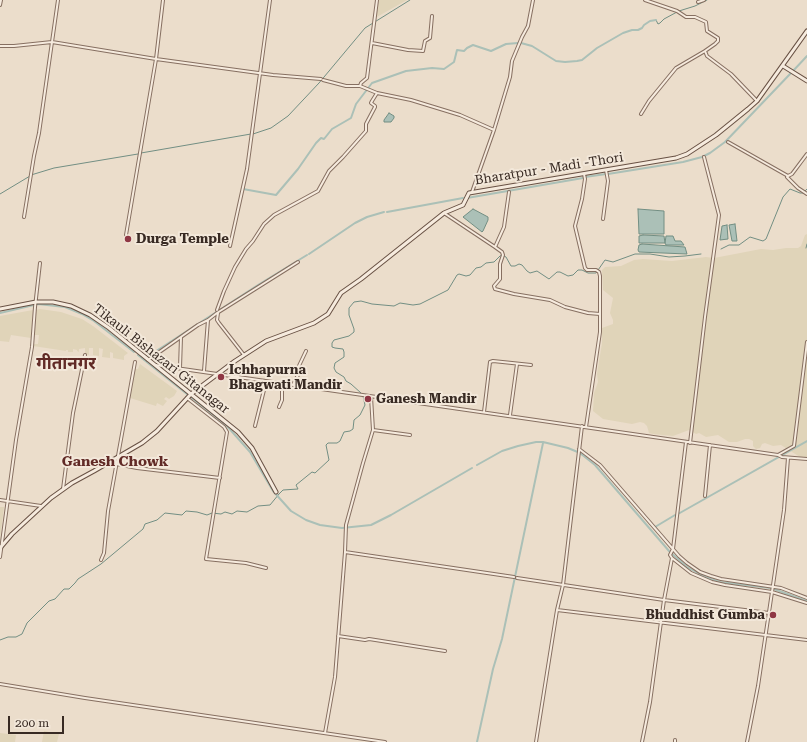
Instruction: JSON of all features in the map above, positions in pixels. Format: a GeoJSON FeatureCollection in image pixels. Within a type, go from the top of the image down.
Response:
{"type":"FeatureCollection","features":[{"type":"Feature","properties":{"kind":"main road","name":"Bharatpur - Madi -Thori"},"geometry":{"type":"LineString","coordinates":[[0,548],[12,534],[63,488],[142,443],[157,431],[189,396],[244,355],[266,341],[314,323],[328,314],[341,293],[444,214],[463,205],[467,194],[681,156],[716,135],[757,101],[807,31]]}},
{"type":"Feature","properties":{"kind":"main road"},"geometry":{"type":"LineString","coordinates":[[783,66],[807,81]]}},
{"type":"Feature","properties":{"kind":"main road","name":"Tikauli Bishazari Gitanagar"},"geometry":{"type":"LineString","coordinates":[[0,309],[36,302],[53,302],[81,310],[109,328],[189,396],[238,432],[247,441],[265,469],[276,492]]}},
{"type":"Feature","properties":{"kind":"street"},"geometry":{"type":"LineString","coordinates":[[0,6],[1,0]]}},
{"type":"Feature","properties":{"kind":"street"},"geometry":{"type":"LineString","coordinates":[[24,217],[39,133],[58,0]]}},
{"type":"Feature","properties":{"kind":"street"},"geometry":{"type":"LineString","coordinates":[[126,235],[156,59],[163,0]]}},
{"type":"Feature","properties":{"kind":"street"},"geometry":{"type":"LineString","coordinates":[[230,246],[246,169],[270,0]]}},
{"type":"Feature","properties":{"kind":"street"},"geometry":{"type":"LineString","coordinates":[[360,86],[361,83],[367,78],[377,0]]}},
{"type":"Feature","properties":{"kind":"street"},"geometry":{"type":"LineString","coordinates":[[472,192],[494,130],[510,77],[512,61],[528,26],[533,0]]}},
{"type":"Feature","properties":{"kind":"street"},"geometry":{"type":"LineString","coordinates":[[640,114],[676,68],[716,44],[718,38],[707,31],[706,22],[695,16],[686,17],[677,11],[646,0]]}},
{"type":"Feature","properties":{"kind":"street"},"geometry":{"type":"LineString","coordinates":[[698,2],[704,0]]}},
{"type":"Feature","properties":{"kind":"street"},"geometry":{"type":"LineString","coordinates":[[372,43],[423,51],[425,41],[430,38],[432,16]]}},
{"type":"Feature","properties":{"kind":"street"},"geometry":{"type":"LineString","coordinates":[[0,46],[52,42],[156,59],[322,80],[346,86],[360,86],[377,93],[411,100],[448,111],[494,130]]}},
{"type":"Feature","properties":{"kind":"street"},"geometry":{"type":"LineString","coordinates":[[705,51],[707,56],[731,74],[757,101]]}},
{"type":"Feature","properties":{"kind":"street"},"geometry":{"type":"LineString","coordinates":[[217,310],[224,291],[236,267],[246,249],[254,241],[264,224],[274,215],[318,191],[329,171],[366,131],[366,124],[375,107],[371,103],[377,93]]}},
{"type":"Feature","properties":{"kind":"street"},"geometry":{"type":"LineString","coordinates":[[728,142],[781,172],[805,193]]}},
{"type":"Feature","properties":{"kind":"street"},"geometry":{"type":"LineString","coordinates":[[786,176],[790,176],[792,174],[807,154]]}},
{"type":"Feature","properties":{"kind":"street"},"geometry":{"type":"LineString","coordinates":[[690,442],[713,250],[719,215],[704,157]]}},
{"type":"Feature","properties":{"kind":"street"},"geometry":{"type":"LineString","coordinates":[[603,219],[608,181],[606,170]]}},
{"type":"Feature","properties":{"kind":"street"},"geometry":{"type":"LineString","coordinates":[[584,174],[582,199],[575,226],[587,270],[596,270],[599,272],[600,314],[600,332],[586,427]]}},
{"type":"Feature","properties":{"kind":"street"},"geometry":{"type":"LineString","coordinates":[[495,247],[504,227],[509,192]]}},
{"type":"Feature","properties":{"kind":"street"},"geometry":{"type":"LineString","coordinates":[[444,214],[502,252],[500,279],[494,286],[495,289],[550,300],[565,307],[588,313],[600,314]]}},
{"type":"Feature","properties":{"kind":"street"},"geometry":{"type":"LineString","coordinates":[[148,360],[198,325],[298,262]]}},
{"type":"Feature","properties":{"kind":"street"},"geometry":{"type":"LineString","coordinates":[[0,557],[7,501],[32,347],[40,264]]}},
{"type":"Feature","properties":{"kind":"street"},"geometry":{"type":"LineString","coordinates":[[217,313],[218,312],[217,318],[219,323],[244,355]]}},
{"type":"Feature","properties":{"kind":"street"},"geometry":{"type":"LineString","coordinates":[[204,372],[208,320]]}},
{"type":"Feature","properties":{"kind":"street"},"geometry":{"type":"LineString","coordinates":[[180,368],[181,337]]}},
{"type":"Feature","properties":{"kind":"street"},"geometry":{"type":"LineString","coordinates":[[780,456],[794,446],[807,342]]}},
{"type":"Feature","properties":{"kind":"street"},"geometry":{"type":"LineString","coordinates":[[294,385],[298,375],[297,370],[306,351]]}},
{"type":"Feature","properties":{"kind":"street"},"geometry":{"type":"LineString","coordinates":[[63,488],[73,413],[85,355]]}},
{"type":"Feature","properties":{"kind":"street"},"geometry":{"type":"LineString","coordinates":[[484,412],[490,362],[493,361],[531,365]]}},
{"type":"Feature","properties":{"kind":"street"},"geometry":{"type":"LineString","coordinates":[[101,560],[104,553],[108,511],[135,362]]}},
{"type":"Feature","properties":{"kind":"street"},"geometry":{"type":"LineString","coordinates":[[510,415],[517,364]]}},
{"type":"Feature","properties":{"kind":"street"},"geometry":{"type":"LineString","coordinates":[[154,365],[371,397],[393,398],[510,415],[788,458],[807,459]]}},
{"type":"Feature","properties":{"kind":"street"},"geometry":{"type":"LineString","coordinates":[[232,387],[236,376]]}},
{"type":"Feature","properties":{"kind":"street"},"geometry":{"type":"LineString","coordinates":[[255,426],[264,390],[264,381]]}},
{"type":"Feature","properties":{"kind":"street"},"geometry":{"type":"LineString","coordinates":[[279,407],[282,400],[282,383]]}},
{"type":"Feature","properties":{"kind":"street"},"geometry":{"type":"LineString","coordinates":[[189,396],[224,427],[227,432],[207,560],[246,563],[266,568]]}},
{"type":"Feature","properties":{"kind":"street"},"geometry":{"type":"LineString","coordinates":[[325,734],[334,677],[346,528],[373,430],[371,397]]}},
{"type":"Feature","properties":{"kind":"street"},"geometry":{"type":"LineString","coordinates":[[536,742],[563,585],[582,426]]}},
{"type":"Feature","properties":{"kind":"street"},"geometry":{"type":"LineString","coordinates":[[373,430],[410,435]]}},
{"type":"Feature","properties":{"kind":"street"},"geometry":{"type":"LineString","coordinates":[[642,742],[672,558],[686,442]]}},
{"type":"Feature","properties":{"kind":"street"},"geometry":{"type":"LineString","coordinates":[[705,496],[710,445]]}},
{"type":"Feature","properties":{"kind":"street"},"geometry":{"type":"LineString","coordinates":[[579,450],[600,465],[672,551],[687,564],[700,572],[711,576],[737,582],[781,588],[807,598]]}},
{"type":"Feature","properties":{"kind":"street"},"geometry":{"type":"LineString","coordinates":[[747,742],[758,686],[785,504],[788,458]]}},
{"type":"Feature","properties":{"kind":"street"},"geometry":{"type":"LineString","coordinates":[[117,464],[137,468],[220,478]]}},
{"type":"Feature","properties":{"kind":"street"},"geometry":{"type":"LineString","coordinates":[[0,500],[42,507]]}},
{"type":"Feature","properties":{"kind":"street"},"geometry":{"type":"LineString","coordinates":[[345,552],[514,577]]}},
{"type":"Feature","properties":{"kind":"street"},"geometry":{"type":"LineString","coordinates":[[672,558],[691,573],[712,582],[772,592],[807,603]]}},
{"type":"Feature","properties":{"kind":"street"},"geometry":{"type":"LineString","coordinates":[[517,578],[664,600],[769,613]]}},
{"type":"Feature","properties":{"kind":"street"},"geometry":{"type":"LineString","coordinates":[[558,610],[807,640]]}},
{"type":"Feature","properties":{"kind":"street"},"geometry":{"type":"LineString","coordinates":[[338,636],[365,640],[369,639],[445,651]]}},
{"type":"Feature","properties":{"kind":"street"},"geometry":{"type":"LineString","coordinates":[[0,684],[385,742]]}},
{"type":"Feature","properties":{"kind":"shaded area"},"geometry":{"type":"Polygon","coordinates":[[[378,0],[407,0],[375,18],[378,0]]]}},
{"type":"Feature","properties":{"kind":"shaded area"},"geometry":{"type":"Polygon","coordinates":[[[389,113],[394,116],[394,118],[391,122],[384,122],[384,120],[389,113]]]}},
{"type":"Feature","properties":{"kind":"shaded area"},"geometry":{"type":"Polygon","coordinates":[[[473,209],[488,217],[482,232],[463,217],[473,209]]]}},
{"type":"Feature","properties":{"kind":"shaded area"},"geometry":{"type":"Polygon","coordinates":[[[638,209],[664,211],[664,234],[639,234],[638,209]]]}},
{"type":"Feature","properties":{"kind":"shaded area"},"geometry":{"type":"Polygon","coordinates":[[[735,224],[737,241],[732,241],[729,225],[735,224]]]}},
{"type":"Feature","properties":{"kind":"shaded area"},"geometry":{"type":"Polygon","coordinates":[[[727,225],[728,239],[720,240],[722,226],[727,225]]]}},
{"type":"Feature","properties":{"kind":"shaded area"},"geometry":{"type":"Polygon","coordinates":[[[807,234],[807,458],[800,457],[781,445],[773,446],[765,443],[762,444],[760,448],[756,449],[753,446],[753,441],[749,439],[729,442],[718,435],[706,437],[689,430],[673,436],[653,434],[649,433],[647,426],[644,423],[640,422],[632,424],[603,419],[593,411],[594,393],[598,382],[597,374],[602,343],[602,328],[613,324],[610,313],[613,298],[603,290],[602,270],[605,267],[621,266],[634,260],[643,259],[672,261],[706,257],[714,258],[761,249],[773,250],[798,248],[801,246],[805,235],[807,234]]]}},
{"type":"Feature","properties":{"kind":"shaded area"},"geometry":{"type":"Polygon","coordinates":[[[639,236],[664,236],[665,243],[639,243],[639,236]]]}},
{"type":"Feature","properties":{"kind":"shaded area"},"geometry":{"type":"Polygon","coordinates":[[[666,236],[673,236],[675,241],[681,241],[684,245],[666,245],[666,236]]]}},
{"type":"Feature","properties":{"kind":"shaded area"},"geometry":{"type":"Polygon","coordinates":[[[639,245],[685,247],[687,254],[639,252],[639,245]]]}},
{"type":"Feature","properties":{"kind":"shaded area"},"geometry":{"type":"Polygon","coordinates":[[[40,309],[61,312],[82,319],[128,353],[124,356],[124,360],[113,358],[113,353],[110,352],[110,358],[102,357],[103,349],[99,348],[99,356],[93,355],[93,348],[89,348],[89,355],[85,354],[85,348],[79,349],[79,352],[73,349],[73,352],[68,352],[68,350],[66,351],[33,346],[33,344],[38,344],[39,335],[34,335],[36,310],[40,309]]]}},
{"type":"Feature","properties":{"kind":"shaded area"},"geometry":{"type":"Polygon","coordinates":[[[33,310],[31,338],[11,335],[9,342],[0,341],[0,316],[33,310]]]}},
{"type":"Feature","properties":{"kind":"shaded area"},"geometry":{"type":"Polygon","coordinates":[[[140,364],[177,391],[174,396],[169,399],[166,397],[164,399],[167,401],[163,406],[157,403],[156,406],[130,398],[135,369],[138,369],[140,364]]]}},
{"type":"Feature","properties":{"kind":"shaded area"},"geometry":{"type":"Polygon","coordinates":[[[0,507],[4,507],[0,539],[0,507]]]}},
{"type":"Feature","properties":{"kind":"shaded area"},"geometry":{"type":"Polygon","coordinates":[[[44,731],[59,734],[57,742],[42,742],[44,731]]]}},
{"type":"Feature","properties":{"kind":"shaded area"},"geometry":{"type":"Polygon","coordinates":[[[0,733],[16,735],[15,742],[0,742],[0,733]]]}},
{"type":"Feature","properties":{"kind":"waterway"},"geometry":{"type":"LineString","coordinates":[[253,134],[271,128],[288,116],[319,83],[365,28],[410,0]]}},
{"type":"Feature","properties":{"kind":"waterway"},"geometry":{"type":"LineString","coordinates":[[679,11],[707,0]]}},
{"type":"Feature","properties":{"kind":"waterway"},"geometry":{"type":"LineString","coordinates":[[656,20],[658,24],[677,12]]}},
{"type":"Feature","properties":{"kind":"waterway"},"geometry":{"type":"LineString","coordinates":[[521,43],[532,46],[556,61],[577,61],[582,60],[597,48],[623,33],[638,30],[650,21],[656,20]]}},
{"type":"Feature","properties":{"kind":"waterway"},"geometry":{"type":"LineString","coordinates":[[243,189],[276,195],[298,169],[316,143],[321,138],[324,139],[332,129],[351,118],[356,104],[372,83],[406,71],[432,68],[444,69],[454,62],[457,50],[464,51],[473,45],[491,51],[506,44],[518,43]]}},
{"type":"Feature","properties":{"kind":"waterway"},"geometry":{"type":"LineString","coordinates":[[793,71],[807,56]]}},
{"type":"Feature","properties":{"kind":"waterway"},"geometry":{"type":"LineString","coordinates":[[608,174],[683,162],[702,157],[710,153],[725,142],[791,73]]}},
{"type":"Feature","properties":{"kind":"waterway"},"geometry":{"type":"LineString","coordinates":[[141,153],[251,134]]}},
{"type":"Feature","properties":{"kind":"waterway"},"geometry":{"type":"LineString","coordinates":[[31,175],[54,168],[138,154]]}},
{"type":"Feature","properties":{"kind":"waterway"},"geometry":{"type":"LineString","coordinates":[[585,177],[606,174]]}},
{"type":"Feature","properties":{"kind":"waterway"},"geometry":{"type":"LineString","coordinates":[[0,194],[30,176]]}},
{"type":"Feature","properties":{"kind":"waterway"},"geometry":{"type":"LineString","coordinates":[[467,198],[583,178]]}},
{"type":"Feature","properties":{"kind":"waterway"},"geometry":{"type":"LineString","coordinates":[[721,249],[729,245],[739,245],[750,237],[763,241],[766,239],[783,197],[790,189],[800,193],[803,193],[807,189]]}},
{"type":"Feature","properties":{"kind":"waterway"},"geometry":{"type":"LineString","coordinates":[[387,212],[463,198]]}},
{"type":"Feature","properties":{"kind":"waterway"},"geometry":{"type":"LineString","coordinates":[[309,254],[355,223],[367,217],[384,212]]}},
{"type":"Feature","properties":{"kind":"waterway"},"geometry":{"type":"LineString","coordinates":[[806,248],[807,244]]}},
{"type":"Feature","properties":{"kind":"waterway"},"geometry":{"type":"LineString","coordinates":[[361,393],[346,381],[344,377],[336,372],[334,368],[335,363],[344,357],[344,352],[343,349],[332,347],[334,340],[349,336],[354,332],[349,315],[349,308],[354,302],[361,301],[372,304],[394,306],[400,303],[413,305],[420,304],[448,290],[457,275],[470,275],[476,268],[481,267],[486,263],[494,262],[502,255],[506,257],[511,266],[519,264],[522,265],[530,273],[537,271],[549,279],[557,272],[568,276],[573,275],[578,270],[588,273],[596,273],[605,260],[613,262],[635,254],[650,254],[669,257],[701,254]]}},
{"type":"Feature","properties":{"kind":"waterway"},"geometry":{"type":"LineString","coordinates":[[147,357],[307,255]]}},
{"type":"Feature","properties":{"kind":"waterway"},"geometry":{"type":"LineString","coordinates":[[0,313],[38,304],[65,307],[94,321],[134,352]]}},
{"type":"Feature","properties":{"kind":"waterway"},"geometry":{"type":"LineString","coordinates":[[138,355],[227,426],[250,452],[273,491],[291,511],[306,520],[320,525],[342,528],[371,525],[472,468]]}},
{"type":"Feature","properties":{"kind":"waterway"},"geometry":{"type":"LineString","coordinates":[[0,640],[8,637],[16,637],[22,634],[27,623],[49,601],[55,599],[64,589],[69,589],[78,579],[101,564],[143,529],[145,524],[157,520],[165,513],[182,515],[186,511],[207,515],[212,513],[221,514],[225,512],[232,514],[237,511],[247,512],[258,506],[270,505],[283,490],[298,489],[296,485],[312,472],[315,473],[329,460],[326,445],[328,443],[337,443],[340,441],[344,432],[353,429],[354,420],[360,415],[365,405],[363,396]]}},
{"type":"Feature","properties":{"kind":"waterway"},"geometry":{"type":"LineString","coordinates":[[678,514],[807,441]]}},
{"type":"Feature","properties":{"kind":"waterway"},"geometry":{"type":"LineString","coordinates":[[477,465],[502,451],[536,442],[543,442],[568,448],[580,453],[595,465],[669,551],[687,567],[705,577],[720,582],[771,588]]}},
{"type":"Feature","properties":{"kind":"waterway"},"geometry":{"type":"LineString","coordinates":[[477,742],[493,669],[502,639],[543,443]]}},
{"type":"Feature","properties":{"kind":"waterway"},"geometry":{"type":"LineString","coordinates":[[655,527],[675,515]]}},
{"type":"Feature","properties":{"kind":"waterway"},"geometry":{"type":"LineString","coordinates":[[774,589],[807,601]]}},
{"type":"Feature","properties":{"kind":"place","name":"Durga Temple"},"geometry":{"type":"Point","coordinates":[128,239]}},
{"type":"Feature","properties":{"kind":"place","name":"Ichhapurna Bhagwati Mandir"},"geometry":{"type":"Point","coordinates":[221,377]}},
{"type":"Feature","properties":{"kind":"place","name":"Ganesh Mandir"},"geometry":{"type":"Point","coordinates":[368,399]}},
{"type":"Feature","properties":{"kind":"place","name":"Bhuddhist Gumba"},"geometry":{"type":"Point","coordinates":[773,615]}},
{"type":"Feature","properties":{"kind":"district","name":"गीतानगर"},"geometry":{"type":"Point","coordinates":[66,364]}},
{"type":"Feature","properties":{"kind":"district","name":"Ganesh Chowk"},"geometry":{"type":"Point","coordinates":[115,462]}}]}
